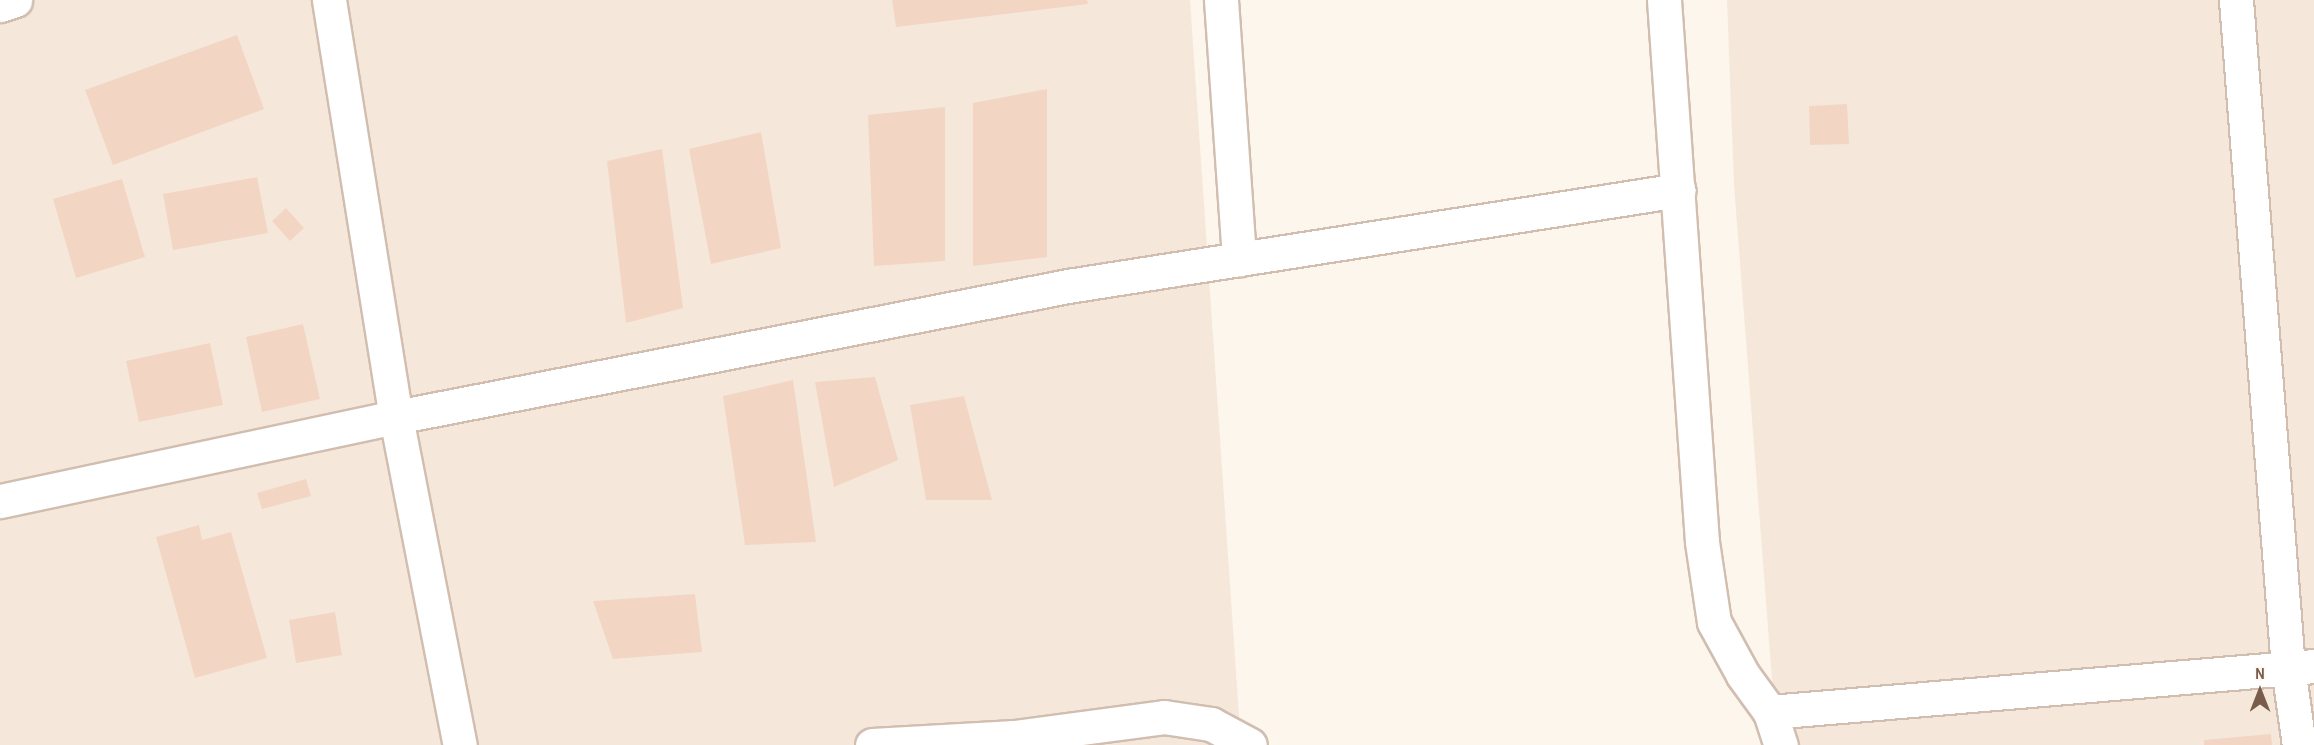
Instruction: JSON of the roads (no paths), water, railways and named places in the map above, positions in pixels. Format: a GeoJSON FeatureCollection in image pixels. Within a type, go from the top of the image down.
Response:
{"type":"FeatureCollection","features":[{"type":"Feature","properties":{"kind":"street"},"geometry":{"type":"LineString","coordinates":[[0,5],[15,0]]}},
{"type":"Feature","properties":{"kind":"street"},"geometry":{"type":"LineString","coordinates":[[329,0],[396,417],[460,745]]}},
{"type":"Feature","properties":{"kind":"street"},"geometry":{"type":"LineString","coordinates":[[1221,0],[1239,259]]}},
{"type":"Feature","properties":{"kind":"street"},"geometry":{"type":"LineString","coordinates":[[1664,0],[1702,542],[1714,622],[1743,675],[1770,712],[1780,745]]}},
{"type":"Feature","properties":{"kind":"street"},"geometry":{"type":"LineString","coordinates":[[2236,0],[2301,667],[2299,745]]}},
{"type":"Feature","properties":{"kind":"street"},"geometry":{"type":"LineString","coordinates":[[0,501],[396,417],[1068,286],[1679,190]]}},
{"type":"Feature","properties":{"kind":"street"},"geometry":{"type":"LineString","coordinates":[[1770,712],[2301,667]]}},
{"type":"Feature","properties":{"kind":"street"},"geometry":{"type":"LineString","coordinates":[[872,745],[1014,737],[1164,717],[1212,724],[1250,745]]}}]}
